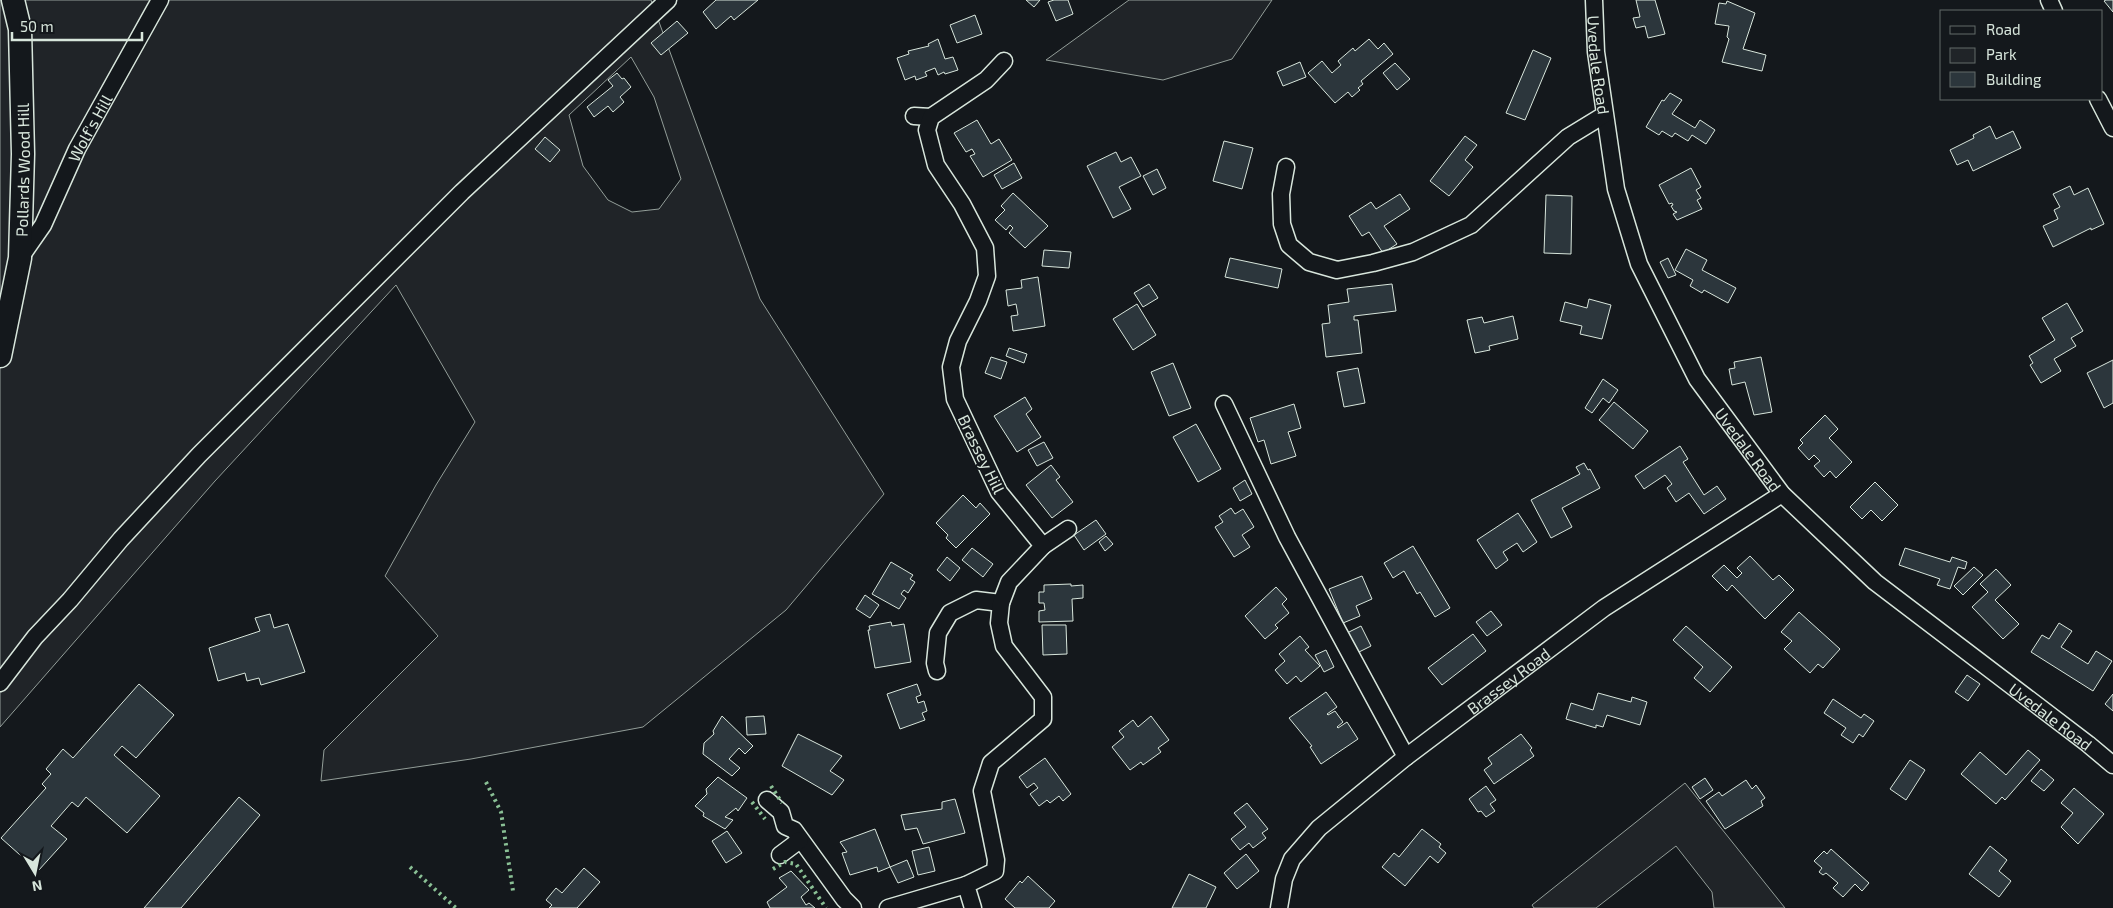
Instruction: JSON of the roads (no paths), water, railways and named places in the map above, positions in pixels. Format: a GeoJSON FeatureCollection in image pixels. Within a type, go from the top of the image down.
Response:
{"type":"FeatureCollection","features":[{"type":"Feature","properties":{"kind":"street","name":"Pollards Wood Hill"},"geometry":{"type":"LineString","coordinates":[[1,346],[20,258],[23,154],[20,29],[13,0]]}},
{"type":"Feature","properties":{"kind":"street","name":"Wolf's Hill"},"geometry":{"type":"LineString","coordinates":[[20,258],[43,225],[77,149],[160,0]]}},
{"type":"Feature","properties":{"kind":"street"},"geometry":{"type":"LineString","coordinates":[[0,683],[35,637],[70,600],[121,539],[199,455],[462,192],[668,0]]}},
{"type":"Feature","properties":{"kind":"street","name":"Uvedale Road"},"geometry":{"type":"LineString","coordinates":[[1594,0],[1596,52],[1616,189],[1639,264],[1697,379],[1782,494],[1875,582],[2113,765]]}},
{"type":"Feature","properties":{"kind":"street"},"geometry":{"type":"LineString","coordinates":[[914,116],[931,117],[986,80],[1004,61]]}},
{"type":"Feature","properties":{"kind":"street"},"geometry":{"type":"LineString","coordinates":[[2099,100],[2113,128]]}},
{"type":"Feature","properties":{"kind":"street"},"geometry":{"type":"LineString","coordinates":[[1286,166],[1281,194],[1282,224],[1290,245],[1309,262],[1336,270],[1373,263],[1413,252],[1471,225],[1568,137],[1604,115]]}},
{"type":"Feature","properties":{"kind":"street","name":"Brassey Hill"},"geometry":{"type":"LineString","coordinates":[[931,117],[927,130],[936,165],[962,204],[985,248],[986,276],[978,301],[958,341],[951,367],[955,399],[999,492],[1043,546]]}},
{"type":"Feature","properties":{"kind":"street"},"geometry":{"type":"LineString","coordinates":[[1224,404],[1286,537],[1406,757]]}},
{"type":"Feature","properties":{"kind":"street","name":"Brassey Road"},"geometry":{"type":"LineString","coordinates":[[1278,908],[1284,879],[1292,859],[1319,828],[1406,757],[1604,608],[1782,494]]}},
{"type":"Feature","properties":{"kind":"street"},"geometry":{"type":"LineString","coordinates":[[888,908],[966,885],[995,871],[996,860],[982,791],[991,763],[1042,719],[1043,697],[1004,646],[999,623],[1001,603],[1009,582],[1043,546],[1068,529]]}},
{"type":"Feature","properties":{"kind":"street"},"geometry":{"type":"LineString","coordinates":[[937,671],[935,663],[938,633],[950,613],[976,600],[1001,603]]}},
{"type":"Feature","properties":{"kind":"street"},"geometry":{"type":"LineString","coordinates":[[767,800],[781,812],[785,826],[794,830],[844,899],[853,908]]}},
{"type":"Feature","properties":{"kind":"street"},"geometry":{"type":"LineString","coordinates":[[780,855],[800,840]]}},
{"type":"Feature","properties":{"kind":"street"},"geometry":{"type":"LineString","coordinates":[[966,885],[973,908]]}}]}
